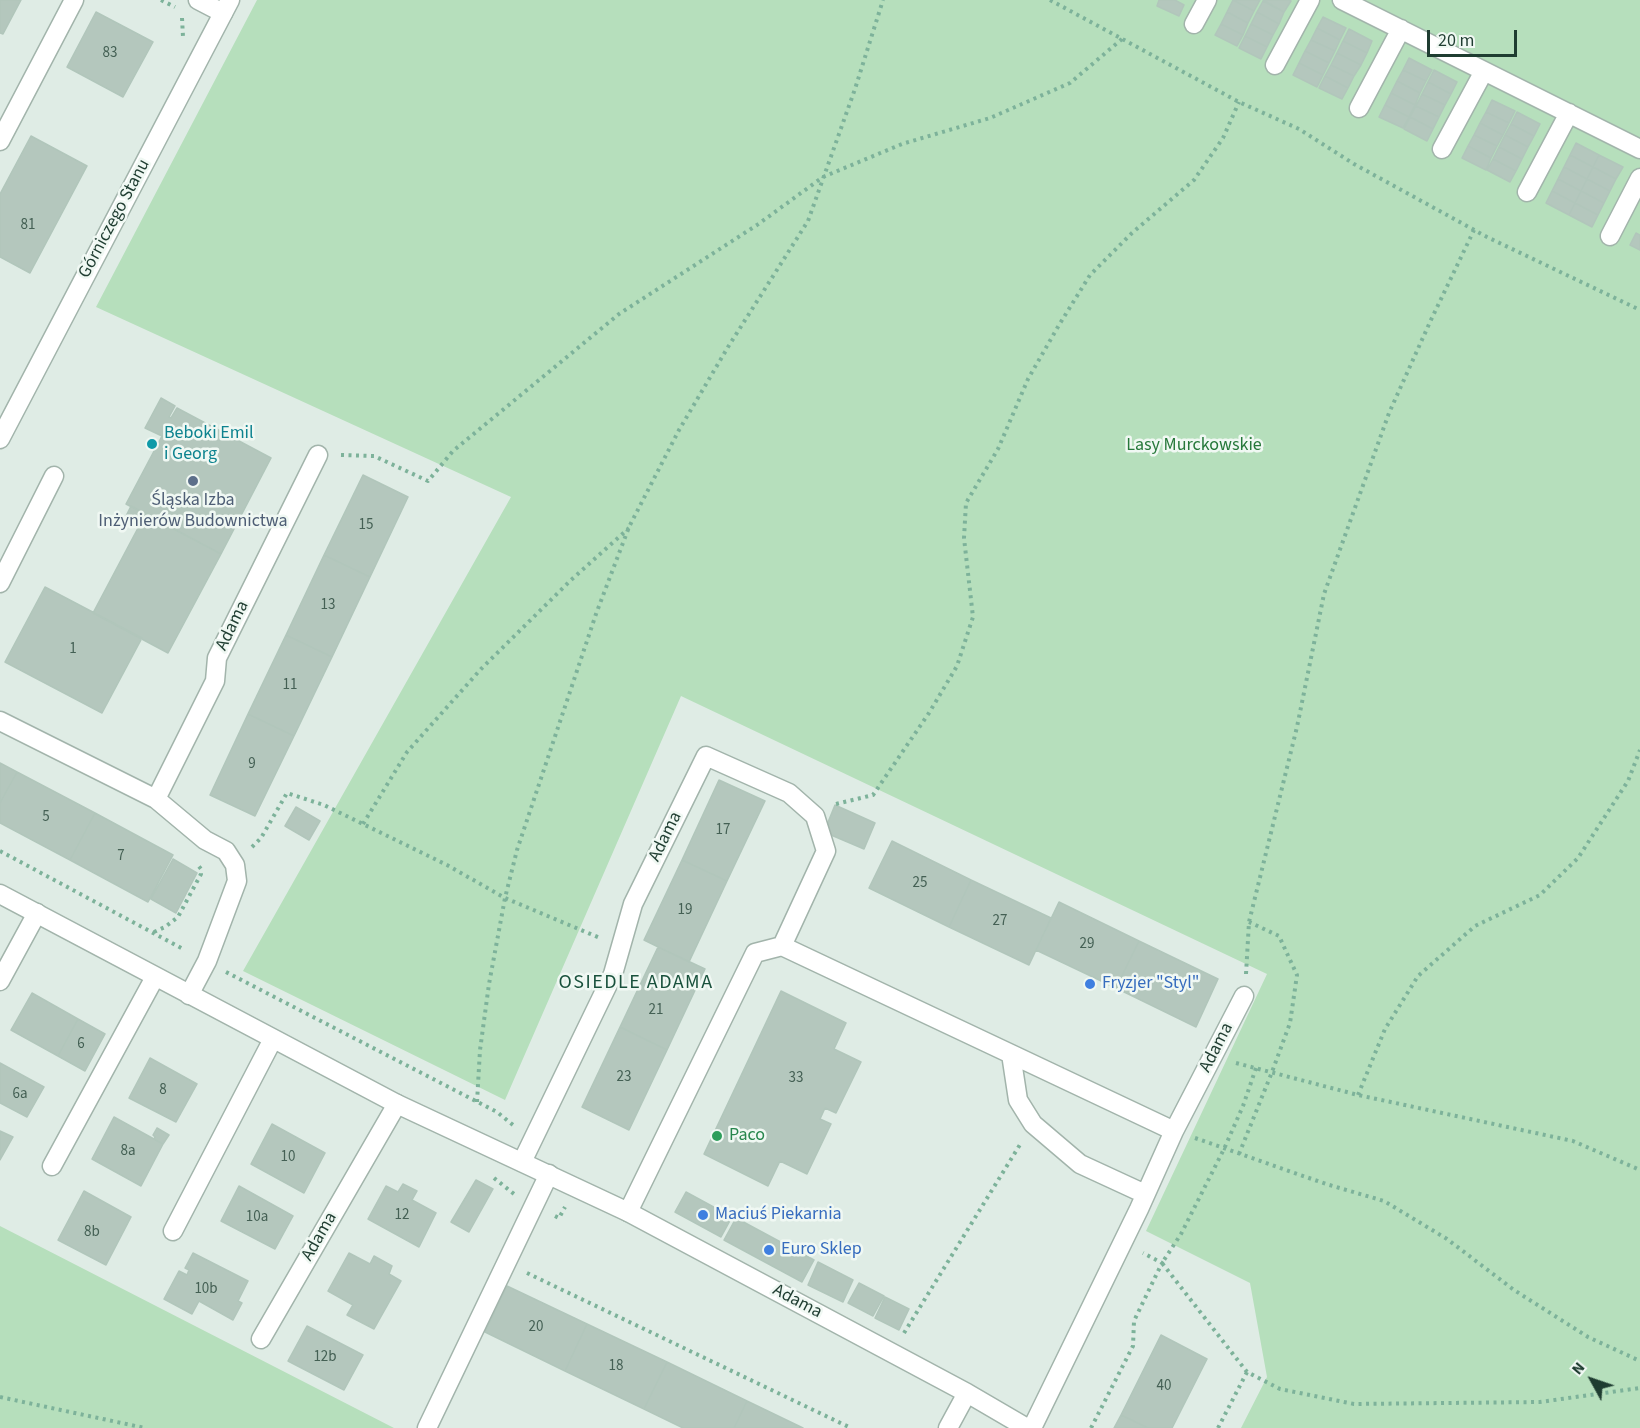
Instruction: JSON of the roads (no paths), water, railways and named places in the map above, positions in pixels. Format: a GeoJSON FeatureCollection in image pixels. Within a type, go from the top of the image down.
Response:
{"type":"FeatureCollection","features":[{"type":"Feature","properties":{"kind":"street"},"geometry":{"type":"LineString","coordinates":[[0,141],[74,0]]}},
{"type":"Feature","properties":{"kind":"street"},"geometry":{"type":"LineString","coordinates":[[198,0],[227,6]]}},
{"type":"Feature","properties":{"kind":"street"},"geometry":{"type":"LineString","coordinates":[[1194,24],[1207,0]]}},
{"type":"Feature","properties":{"kind":"street"},"geometry":{"type":"LineString","coordinates":[[1275,65],[1310,0]]}},
{"type":"Feature","properties":{"kind":"street"},"geometry":{"type":"LineString","coordinates":[[1342,0],[1640,149]]}},
{"type":"Feature","properties":{"kind":"street","name":"Górniczego Stanu"},"geometry":{"type":"LineString","coordinates":[[0,439],[227,6]]}},
{"type":"Feature","properties":{"kind":"street"},"geometry":{"type":"LineString","coordinates":[[1359,108],[1401,29]]}},
{"type":"Feature","properties":{"kind":"street"},"geometry":{"type":"LineString","coordinates":[[1442,149],[1484,71]]}},
{"type":"Feature","properties":{"kind":"street"},"geometry":{"type":"LineString","coordinates":[[1527,192],[1569,113]]}},
{"type":"Feature","properties":{"kind":"street"},"geometry":{"type":"LineString","coordinates":[[1610,236],[1640,178]]}},
{"type":"Feature","properties":{"kind":"street","name":"Adama"},"geometry":{"type":"LineString","coordinates":[[156,799],[215,681],[217,658],[318,455]]}},
{"type":"Feature","properties":{"kind":"street"},"geometry":{"type":"LineString","coordinates":[[0,583],[54,476]]}},
{"type":"Feature","properties":{"kind":"street"},"geometry":{"type":"LineString","coordinates":[[0,722],[156,799],[205,840],[226,850],[236,865],[237,881],[207,961],[189,995]]}},
{"type":"Feature","properties":{"kind":"street","name":"Adama"},"geometry":{"type":"LineString","coordinates":[[522,1162],[613,974],[633,904],[706,756],[789,793],[815,816],[826,851],[782,946]]}},
{"type":"Feature","properties":{"kind":"street","name":"Adama"},"geometry":{"type":"LineString","coordinates":[[0,894],[397,1104],[628,1212],[1029,1428],[1123,1242],[1174,1131],[1244,996]]}},
{"type":"Feature","properties":{"kind":"street"},"geometry":{"type":"LineString","coordinates":[[0,981],[37,913]]}},
{"type":"Feature","properties":{"kind":"street"},"geometry":{"type":"LineString","coordinates":[[628,1212],[756,953],[782,946],[1174,1131]]}},
{"type":"Feature","properties":{"kind":"street"},"geometry":{"type":"LineString","coordinates":[[52,1166],[155,977]]}},
{"type":"Feature","properties":{"kind":"street"},"geometry":{"type":"LineString","coordinates":[[173,1231],[273,1039]]}},
{"type":"Feature","properties":{"kind":"street"},"geometry":{"type":"LineString","coordinates":[[1011,1054],[1018,1100],[1033,1124],[1080,1164],[1145,1194]]}},
{"type":"Feature","properties":{"kind":"street","name":"Adama"},"geometry":{"type":"LineString","coordinates":[[261,1339],[397,1104]]}},
{"type":"Feature","properties":{"kind":"street"},"geometry":{"type":"LineString","coordinates":[[427,1428],[549,1174]]}},
{"type":"Feature","properties":{"kind":"street"},"geometry":{"type":"LineString","coordinates":[[948,1428],[967,1393]]}},
{"type":"Feature","properties":{"kind":"place","name":"Beboki Emil i Georg"},"geometry":{"type":"Point","coordinates":[152,444]}},
{"type":"Feature","properties":{"kind":"place","name":"Śląska Izba Inżynierów Budownictwa"},"geometry":{"type":"Point","coordinates":[193,481]}},
{"type":"Feature","properties":{"kind":"place","name":"Fryzjer \"Styl\""},"geometry":{"type":"Point","coordinates":[1090,984]}},
{"type":"Feature","properties":{"kind":"place","name":"Paco"},"geometry":{"type":"Point","coordinates":[717,1136]}},
{"type":"Feature","properties":{"kind":"place","name":"Maciuś Piekarnia"},"geometry":{"type":"Point","coordinates":[703,1215]}},
{"type":"Feature","properties":{"kind":"place","name":"Euro Sklep"},"geometry":{"type":"Point","coordinates":[769,1250]}},
{"type":"Feature","properties":{"kind":"district","name":"OSIEDLE ADAMA"},"geometry":{"type":"Point","coordinates":[636,984]}},
{"type":"Feature","properties":{"kind":"park label","name":"Lasy Murckowskie"},"geometry":{"type":"Point","coordinates":[1194,446]}}]}
